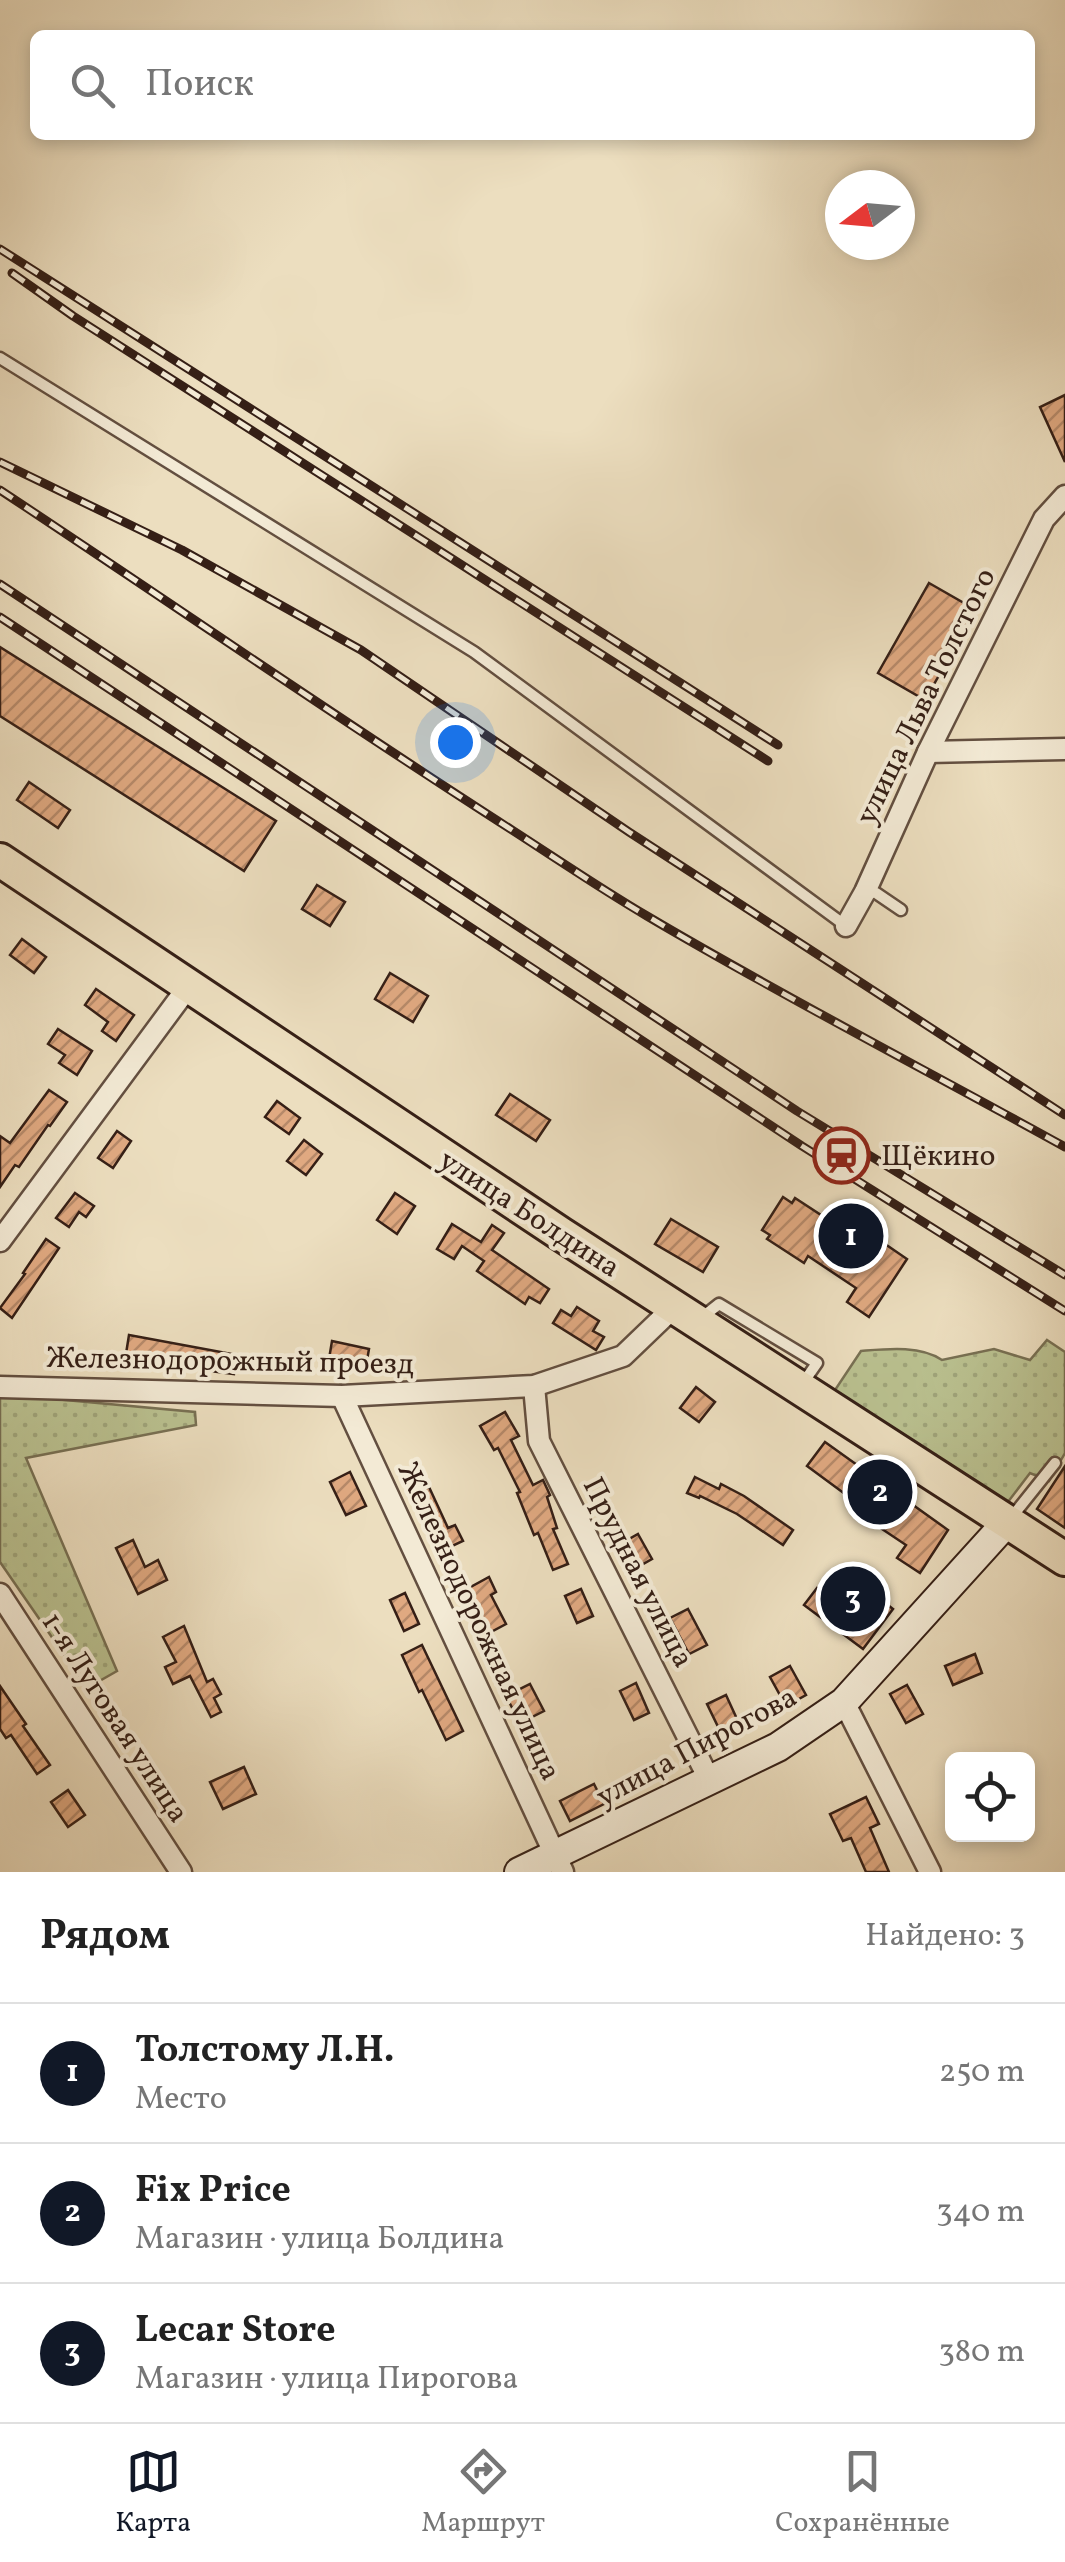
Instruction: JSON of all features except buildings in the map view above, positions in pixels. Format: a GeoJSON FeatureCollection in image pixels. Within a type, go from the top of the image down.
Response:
{"type":"FeatureCollection","features":[{"type":"Feature","properties":{"kind":"main road","name":"улица Болдина"},"geometry":{"type":"LineString","coordinates":[[0,860],[685,1314],[1065,1559]]}},
{"type":"Feature","properties":{"kind":"street","name":"улица Льва Толстого"},"geometry":{"type":"LineString","coordinates":[[846,926],[866,892],[928,752],[1044,519],[1065,496]]}},
{"type":"Feature","properties":{"kind":"street"},"geometry":{"type":"LineString","coordinates":[[928,752],[1065,748]]}},
{"type":"Feature","properties":{"kind":"street"},"geometry":{"type":"LineString","coordinates":[[0,1242],[188,987]]}},
{"type":"Feature","properties":{"kind":"street","name":"Железнодорожный проезд"},"geometry":{"type":"LineString","coordinates":[[0,1387],[342,1396],[534,1386],[622,1356],[685,1314]]}},
{"type":"Feature","properties":{"kind":"street","name":"Прудная улица"},"geometry":{"type":"LineString","coordinates":[[534,1386],[540,1441],[710,1781]]}},
{"type":"Feature","properties":{"kind":"street","name":"Железнодорожная улица"},"geometry":{"type":"LineString","coordinates":[[342,1396],[559,1863]]}},
{"type":"Feature","properties":{"kind":"street","name":"улица Пирогова"},"geometry":{"type":"LineString","coordinates":[[519,1872],[559,1863],[778,1747],[844,1702],[1007,1522]]}},
{"type":"Feature","properties":{"kind":"street","name":"1-я Луговая улица"},"geometry":{"type":"LineString","coordinates":[[0,1594],[181,1872]]}},
{"type":"Feature","properties":{"kind":"street"},"geometry":{"type":"LineString","coordinates":[[844,1702],[930,1872]]}},
{"type":"Feature","properties":{"kind":"lane"},"geometry":{"type":"LineString","coordinates":[[0,358],[474,652],[846,926]]}},
{"type":"Feature","properties":{"kind":"lane"},"geometry":{"type":"LineString","coordinates":[[866,892],[876,893],[901,910]]}},
{"type":"Feature","properties":{"kind":"lane"},"geometry":{"type":"LineString","coordinates":[[1007,1522],[1055,1464]]}},
{"type":"Feature","properties":{"kind":"green space"},"geometry":{"type":"Polygon","coordinates":[[[1047,1340],[1065,1352],[1065,1453],[1049,1481],[1030,1473],[1001,1511],[827,1402],[861,1351],[913,1350],[942,1360],[994,1349],[1030,1360],[1047,1340]]]}},
{"type":"Feature","properties":{"kind":"green space"},"geometry":{"type":"Polygon","coordinates":[[[0,1394],[195,1412],[196,1425],[26,1458],[117,1671],[87,1688],[0,1562],[0,1394]]]}},
{"type":"Feature","properties":{"kind":"railway"},"geometry":{"type":"LineString","coordinates":[[0,249],[778,745]]}},
{"type":"Feature","properties":{"kind":"railway"},"geometry":{"type":"LineString","coordinates":[[12,273],[73,316],[768,761]]}},
{"type":"Feature","properties":{"kind":"railway"},"geometry":{"type":"LineString","coordinates":[[0,462],[182,550],[361,650],[629,832],[1065,1115]]}},
{"type":"Feature","properties":{"kind":"railway"},"geometry":{"type":"LineString","coordinates":[[0,490],[613,895],[1065,1147]]}},
{"type":"Feature","properties":{"kind":"railway"},"geometry":{"type":"LineString","coordinates":[[0,584],[797,1111],[1065,1275]]}},
{"type":"Feature","properties":{"kind":"railway"},"geometry":{"type":"LineString","coordinates":[[0,617],[802,1146],[1065,1311]]}},
{"type":"Feature","properties":{"kind":"place","name":"Щёкино"},"geometry":{"type":"Point","coordinates":[842,1155]}},
{"type":"Feature","properties":{"kind":"place","name":"Толстому Л.Н."},"geometry":{"type":"Point","coordinates":[851,1236]}},
{"type":"Feature","properties":{"kind":"place","name":"Fix Price"},"geometry":{"type":"Point","coordinates":[880,1492]}},
{"type":"Feature","properties":{"kind":"place","name":"Lecar Store"},"geometry":{"type":"Point","coordinates":[853,1599]}}]}
